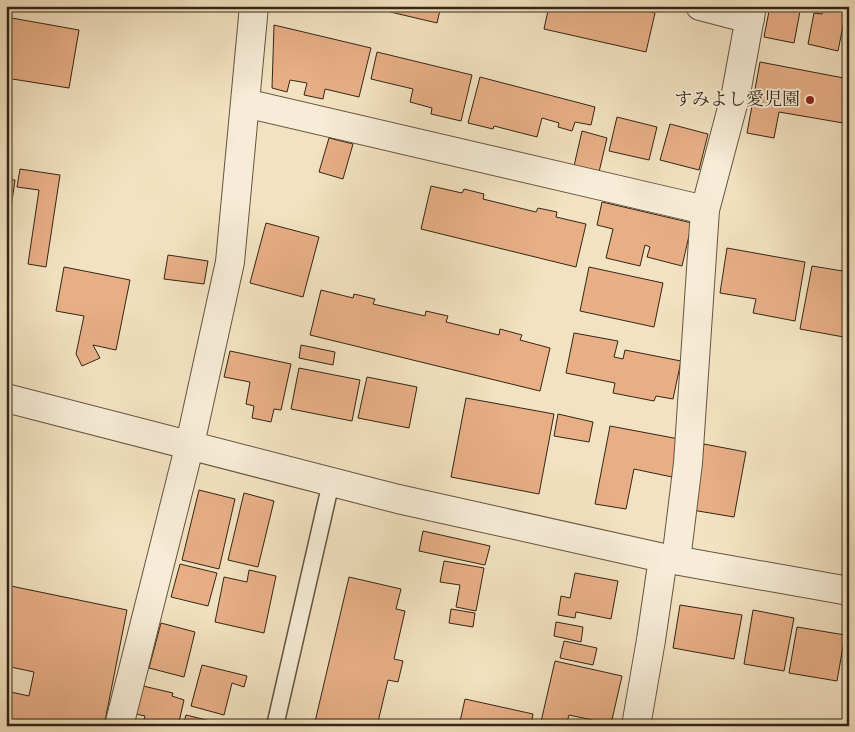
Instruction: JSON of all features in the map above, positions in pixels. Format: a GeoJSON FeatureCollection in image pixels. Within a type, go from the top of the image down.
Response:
{"type":"FeatureCollection","features":[{"type":"Feature","properties":{"kind":"street"},"geometry":{"type":"LineString","coordinates":[[120,726],[190,444],[230,262],[254,6]]}},
{"type":"Feature","properties":{"kind":"street"},"geometry":{"type":"LineString","coordinates":[[636,726],[688,463],[705,210],[736,92],[751,13],[700,6]]}},
{"type":"Feature","properties":{"kind":"street"},"geometry":{"type":"LineString","coordinates":[[245,103],[705,210]]}},
{"type":"Feature","properties":{"kind":"street"},"geometry":{"type":"LineString","coordinates":[[6,398],[190,444],[398,500],[669,559],[849,591]]}},
{"type":"Feature","properties":{"kind":"lane"},"geometry":{"type":"LineString","coordinates":[[275,726],[331,482]]}},
{"type":"Feature","properties":{"kind":"building"},"geometry":{"type":"Polygon","coordinates":[[[365,6],[441,6],[437,23],[365,6]]]}},
{"type":"Feature","properties":{"kind":"building"},"geometry":{"type":"Polygon","coordinates":[[[549,6],[624,6],[655,13],[646,52],[544,29],[549,6]]]}},
{"type":"Feature","properties":{"kind":"building"},"geometry":{"type":"Polygon","coordinates":[[[770,6],[801,6],[794,43],[764,37],[770,6]]]}},
{"type":"Feature","properties":{"kind":"building"},"geometry":{"type":"Polygon","coordinates":[[[824,6],[846,11],[838,51],[808,44],[814,13],[822,14],[824,6]]]}},
{"type":"Feature","properties":{"kind":"building"},"geometry":{"type":"Polygon","coordinates":[[[6,17],[79,30],[69,88],[6,78],[6,17]]]}},
{"type":"Feature","properties":{"kind":"building"},"geometry":{"type":"Polygon","coordinates":[[[274,25],[371,48],[359,97],[325,89],[323,99],[304,95],[307,83],[290,80],[287,92],[272,88],[274,25]]]}},
{"type":"Feature","properties":{"kind":"building"},"geometry":{"type":"Polygon","coordinates":[[[377,52],[472,75],[461,121],[431,114],[432,108],[410,102],[413,89],[371,79],[377,52]]]}},
{"type":"Feature","properties":{"kind":"building"},"geometry":{"type":"Polygon","coordinates":[[[760,62],[849,79],[849,124],[779,112],[774,138],[747,133],[760,62]]]}},
{"type":"Feature","properties":{"kind":"building"},"geometry":{"type":"Polygon","coordinates":[[[480,77],[595,107],[591,125],[575,122],[572,131],[558,127],[559,123],[542,118],[537,137],[494,126],[493,129],[468,123],[480,77]]]}},
{"type":"Feature","properties":{"kind":"building"},"geometry":{"type":"Polygon","coordinates":[[[617,117],[657,127],[649,160],[609,151],[617,117]]]}},
{"type":"Feature","properties":{"kind":"building"},"geometry":{"type":"Polygon","coordinates":[[[670,124],[708,134],[699,170],[660,160],[670,124]]]}},
{"type":"Feature","properties":{"kind":"building"},"geometry":{"type":"Polygon","coordinates":[[[582,131],[607,138],[599,172],[574,166],[582,131]]]}},
{"type":"Feature","properties":{"kind":"building"},"geometry":{"type":"Polygon","coordinates":[[[329,138],[353,144],[343,179],[319,172],[329,138]]]}},
{"type":"Feature","properties":{"kind":"building"},"geometry":{"type":"Polygon","coordinates":[[[20,169],[60,175],[46,267],[28,264],[39,190],[17,187],[20,169]]]}},
{"type":"Feature","properties":{"kind":"building"},"geometry":{"type":"Polygon","coordinates":[[[6,179],[15,180],[9,222],[6,221],[6,179]]]}},
{"type":"Feature","properties":{"kind":"building"},"geometry":{"type":"Polygon","coordinates":[[[431,186],[462,193],[464,189],[484,194],[483,199],[536,212],[538,208],[557,212],[556,217],[586,224],[576,267],[421,229],[431,186]]]}},
{"type":"Feature","properties":{"kind":"building"},"geometry":{"type":"Polygon","coordinates":[[[602,202],[692,223],[682,266],[647,257],[650,247],[645,245],[640,266],[606,258],[613,229],[597,225],[602,202]]]}},
{"type":"Feature","properties":{"kind":"building"},"geometry":{"type":"Polygon","coordinates":[[[266,223],[319,237],[303,297],[250,283],[266,223]]]}},
{"type":"Feature","properties":{"kind":"building"},"geometry":{"type":"Polygon","coordinates":[[[727,248],[805,262],[795,321],[753,313],[756,299],[720,293],[727,248]]]}},
{"type":"Feature","properties":{"kind":"building"},"geometry":{"type":"Polygon","coordinates":[[[168,255],[208,261],[204,284],[164,279],[168,255]]]}},
{"type":"Feature","properties":{"kind":"building"},"geometry":{"type":"Polygon","coordinates":[[[812,266],[849,272],[849,338],[800,329],[812,266]]]}},
{"type":"Feature","properties":{"kind":"building"},"geometry":{"type":"Polygon","coordinates":[[[64,267],[130,280],[116,350],[93,345],[100,358],[82,366],[76,354],[84,316],[56,311],[64,267]]]}},
{"type":"Feature","properties":{"kind":"building"},"geometry":{"type":"Polygon","coordinates":[[[589,267],[663,283],[654,327],[580,311],[589,267]]]}},
{"type":"Feature","properties":{"kind":"building"},"geometry":{"type":"Polygon","coordinates":[[[321,290],[353,298],[354,294],[375,299],[373,304],[425,316],[426,311],[448,316],[446,322],[499,335],[500,329],[522,335],[520,340],[550,348],[540,391],[310,335],[321,290]]]}},
{"type":"Feature","properties":{"kind":"building"},"geometry":{"type":"Polygon","coordinates":[[[574,333],[618,341],[614,357],[623,359],[625,350],[681,361],[673,399],[656,396],[654,401],[613,393],[615,383],[566,373],[574,333]]]}},
{"type":"Feature","properties":{"kind":"building"},"geometry":{"type":"Polygon","coordinates":[[[301,345],[335,352],[333,365],[299,358],[301,345]]]}},
{"type":"Feature","properties":{"kind":"building"},"geometry":{"type":"Polygon","coordinates":[[[230,351],[291,364],[281,410],[274,409],[271,422],[252,418],[254,406],[246,404],[250,382],[224,377],[230,351]]]}},
{"type":"Feature","properties":{"kind":"building"},"geometry":{"type":"Polygon","coordinates":[[[299,368],[360,380],[352,421],[291,409],[299,368]]]}},
{"type":"Feature","properties":{"kind":"building"},"geometry":{"type":"Polygon","coordinates":[[[367,377],[417,387],[409,428],[358,418],[367,377]]]}},
{"type":"Feature","properties":{"kind":"building"},"geometry":{"type":"Polygon","coordinates":[[[466,398],[554,414],[539,494],[451,477],[466,398]]]}},
{"type":"Feature","properties":{"kind":"building"},"geometry":{"type":"Polygon","coordinates":[[[558,414],[593,422],[589,442],[554,436],[558,414]]]}},
{"type":"Feature","properties":{"kind":"building"},"geometry":{"type":"Polygon","coordinates":[[[610,426],[679,439],[672,477],[634,469],[626,509],[595,504],[610,426]]]}},
{"type":"Feature","properties":{"kind":"building"},"geometry":{"type":"Polygon","coordinates":[[[704,444],[746,452],[734,517],[692,510],[704,444]]]}},
{"type":"Feature","properties":{"kind":"building"},"geometry":{"type":"Polygon","coordinates":[[[199,490],[235,499],[219,569],[182,560],[199,490]]]}},
{"type":"Feature","properties":{"kind":"building"},"geometry":{"type":"Polygon","coordinates":[[[244,493],[274,501],[258,567],[228,560],[244,493]]]}},
{"type":"Feature","properties":{"kind":"building"},"geometry":{"type":"Polygon","coordinates":[[[423,531],[490,546],[485,565],[419,551],[423,531]]]}},
{"type":"Feature","properties":{"kind":"building"},"geometry":{"type":"Polygon","coordinates":[[[444,561],[484,568],[476,611],[456,607],[460,585],[440,582],[444,561]]]}},
{"type":"Feature","properties":{"kind":"building"},"geometry":{"type":"Polygon","coordinates":[[[180,564],[217,573],[208,606],[171,597],[180,564]]]}},
{"type":"Feature","properties":{"kind":"building"},"geometry":{"type":"Polygon","coordinates":[[[249,570],[276,576],[264,633],[215,622],[224,577],[247,582],[249,570]]]}},
{"type":"Feature","properties":{"kind":"building"},"geometry":{"type":"Polygon","coordinates":[[[575,573],[618,581],[611,619],[576,612],[575,618],[558,615],[561,596],[570,598],[575,573]]]}},
{"type":"Feature","properties":{"kind":"building"},"geometry":{"type":"Polygon","coordinates":[[[349,577],[401,589],[396,609],[405,611],[394,659],[403,661],[398,682],[388,680],[377,726],[314,726],[349,577]]]}},
{"type":"Feature","properties":{"kind":"building"},"geometry":{"type":"Polygon","coordinates":[[[6,585],[127,610],[104,726],[6,726],[6,691],[29,696],[34,672],[6,666],[6,585]]]}},
{"type":"Feature","properties":{"kind":"building"},"geometry":{"type":"Polygon","coordinates":[[[680,605],[742,615],[734,659],[673,648],[680,605]]]}},
{"type":"Feature","properties":{"kind":"building"},"geometry":{"type":"Polygon","coordinates":[[[451,609],[475,613],[473,627],[449,623],[451,609]]]}},
{"type":"Feature","properties":{"kind":"building"},"geometry":{"type":"Polygon","coordinates":[[[753,610],[794,618],[784,671],[744,664],[753,610]]]}},
{"type":"Feature","properties":{"kind":"building"},"geometry":{"type":"Polygon","coordinates":[[[556,622],[583,627],[581,642],[554,636],[556,622]]]}},
{"type":"Feature","properties":{"kind":"building"},"geometry":{"type":"Polygon","coordinates":[[[161,623],[195,632],[184,677],[149,668],[161,623]]]}},
{"type":"Feature","properties":{"kind":"building"},"geometry":{"type":"Polygon","coordinates":[[[797,627],[845,635],[837,681],[789,673],[797,627]]]}},
{"type":"Feature","properties":{"kind":"building"},"geometry":{"type":"Polygon","coordinates":[[[564,641],[597,648],[593,665],[560,658],[564,641]]]}},
{"type":"Feature","properties":{"kind":"building"},"geometry":{"type":"Polygon","coordinates":[[[849,655],[849,684],[844,683],[849,655]]]}},
{"type":"Feature","properties":{"kind":"building"},"geometry":{"type":"Polygon","coordinates":[[[555,661],[622,676],[611,724],[569,715],[566,726],[540,726],[555,661]]]}},
{"type":"Feature","properties":{"kind":"building"},"geometry":{"type":"Polygon","coordinates":[[[202,665],[247,676],[244,687],[232,683],[224,715],[191,706],[202,665]]]}},
{"type":"Feature","properties":{"kind":"building"},"geometry":{"type":"Polygon","coordinates":[[[143,686],[173,693],[172,696],[184,700],[178,726],[155,726],[143,723],[145,716],[136,714],[143,686]]]}},
{"type":"Feature","properties":{"kind":"building"},"geometry":{"type":"Polygon","coordinates":[[[465,699],[533,714],[531,726],[459,726],[465,699]]]}},
{"type":"Feature","properties":{"kind":"building"},"geometry":{"type":"Polygon","coordinates":[[[186,715],[231,726],[183,726],[186,715]]]}},
{"type":"Feature","properties":{"kind":"place","name":"すみよし愛児園"},"geometry":{"type":"Point","coordinates":[810,100]}}]}
